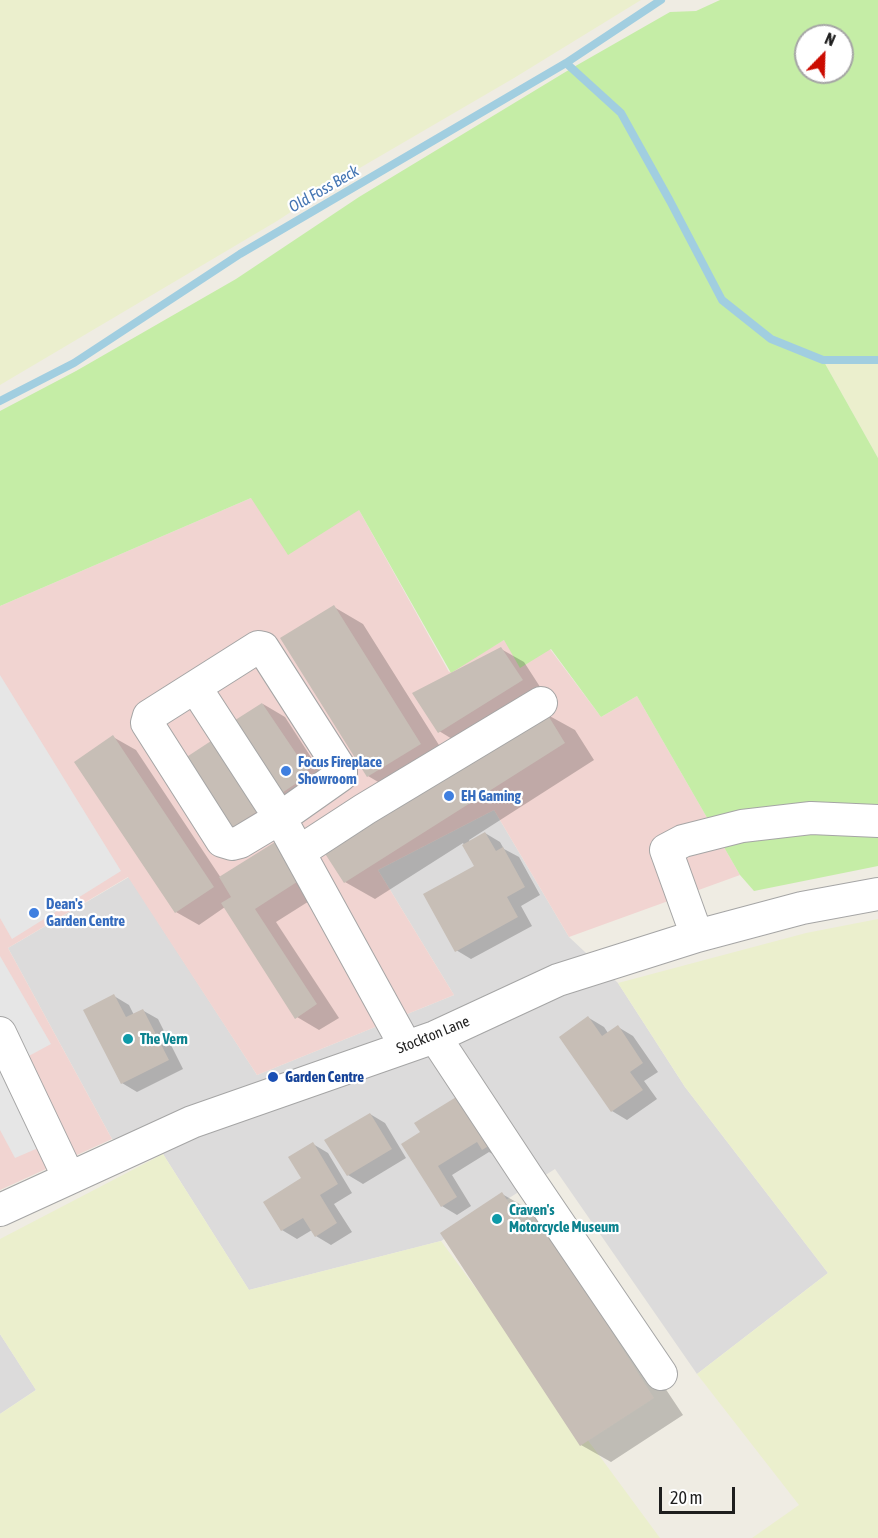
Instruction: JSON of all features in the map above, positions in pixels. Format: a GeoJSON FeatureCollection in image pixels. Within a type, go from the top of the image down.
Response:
{"type":"FeatureCollection","features":[{"type":"Feature","properties":{"kind":"street"},"geometry":{"type":"LineString","coordinates":[[258,647],[264,648],[341,770],[341,775],[280,818],[240,842],[232,844],[222,841],[147,723],[149,716],[258,647]]}},
{"type":"Feature","properties":{"kind":"street"},"geometry":{"type":"LineString","coordinates":[[195,687],[280,818],[406,1047]]}},
{"type":"Feature","properties":{"kind":"street"},"geometry":{"type":"LineString","coordinates":[[299,852],[365,809],[541,703]]}},
{"type":"Feature","properties":{"kind":"street"},"geometry":{"type":"LineString","coordinates":[[697,936],[666,850],[683,841],[742,826],[811,819],[878,821]]}},
{"type":"Feature","properties":{"kind":"street","name":"Stockton Lane"},"geometry":{"type":"LineString","coordinates":[[0,1210],[192,1122],[435,1036],[558,980],[697,936],[802,908],[878,894]]}},
{"type":"Feature","properties":{"kind":"street"},"geometry":{"type":"LineString","coordinates":[[0,1033],[69,1178]]}},
{"type":"Feature","properties":{"kind":"street"},"geometry":{"type":"LineString","coordinates":[[435,1036],[661,1374]]}},
{"type":"Feature","properties":{"kind":"shaded area"},"geometry":{"type":"Polygon","coordinates":[[[251,498],[359,510],[449,672],[504,640],[550,649],[601,717],[637,696],[740,875],[569,937],[494,810],[378,870],[454,995],[257,1075],[128,877],[8,948],[112,1139],[0,1190],[0,606],[251,498]]]}},
{"type":"Feature","properties":{"kind":"shaded area"},"geometry":{"type":"Polygon","coordinates":[[[0,675],[121,871],[12,939],[0,918],[0,675]]]}},
{"type":"Feature","properties":{"kind":"shaded area"},"geometry":{"type":"Polygon","coordinates":[[[494,810],[569,937],[618,983],[685,1087],[828,1273],[697,1374],[555,1169],[441,1241],[249,1290],[163,1154],[112,1139],[8,948],[129,877],[257,1075],[454,995],[378,870],[494,810]]]}},
{"type":"Feature","properties":{"kind":"shaded area"},"geometry":{"type":"Polygon","coordinates":[[[0,956],[51,1044],[14,1064],[52,1142],[15,1158],[0,1130],[0,956]]]}},
{"type":"Feature","properties":{"kind":"shaded area"},"geometry":{"type":"Polygon","coordinates":[[[0,1334],[36,1390],[0,1414],[0,1334]]]}},
{"type":"Feature","properties":{"kind":"green space"},"geometry":{"type":"Polygon","coordinates":[[[0,0],[641,0],[514,78],[346,176],[277,221],[0,385],[0,0]]]}},
{"type":"Feature","properties":{"kind":"green space"},"geometry":{"type":"Polygon","coordinates":[[[720,0],[878,0],[878,360],[823,360],[878,458],[878,866],[754,891],[740,875],[637,696],[601,717],[551,649],[520,668],[504,640],[451,673],[359,510],[288,555],[251,498],[0,606],[0,411],[76,371],[236,279],[359,197],[572,68],[670,12],[696,11],[720,0]]]}},
{"type":"Feature","properties":{"kind":"green space"},"geometry":{"type":"Polygon","coordinates":[[[823,360],[878,360],[878,458],[823,360]]]}},
{"type":"Feature","properties":{"kind":"green space"},"geometry":{"type":"Polygon","coordinates":[[[878,919],[878,1538],[752,1538],[799,1505],[697,1374],[828,1273],[685,1087],[618,983],[806,933],[878,919]]]}},
{"type":"Feature","properties":{"kind":"green space"},"geometry":{"type":"Polygon","coordinates":[[[163,1154],[249,1290],[441,1241],[660,1538],[0,1538],[0,1414],[36,1390],[0,1334],[0,1239],[163,1154]]]}},
{"type":"Feature","properties":{"kind":"building"},"geometry":{"type":"Polygon","coordinates":[[[334,605],[421,744],[367,777],[280,638],[334,605]]]}},
{"type":"Feature","properties":{"kind":"building"},"geometry":{"type":"Polygon","coordinates":[[[501,647],[523,680],[438,733],[412,693],[501,647]]]}},
{"type":"Feature","properties":{"kind":"building"},"geometry":{"type":"Polygon","coordinates":[[[262,703],[310,774],[276,797],[229,724],[262,703]]]}},
{"type":"Feature","properties":{"kind":"building"},"geometry":{"type":"Polygon","coordinates":[[[546,712],[565,743],[344,883],[324,852],[546,712]]]}},
{"type":"Feature","properties":{"kind":"building"},"geometry":{"type":"Polygon","coordinates":[[[113,735],[214,887],[175,913],[74,762],[113,735]]]}},
{"type":"Feature","properties":{"kind":"building"},"geometry":{"type":"Polygon","coordinates":[[[211,741],[258,811],[225,832],[179,762],[211,741]]]}},
{"type":"Feature","properties":{"kind":"building"},"geometry":{"type":"Polygon","coordinates":[[[485,832],[496,851],[503,847],[525,887],[507,897],[518,917],[455,952],[423,894],[474,866],[462,845],[485,832]]]}},
{"type":"Feature","properties":{"kind":"building"},"geometry":{"type":"Polygon","coordinates":[[[275,842],[300,880],[255,909],[317,1004],[295,1019],[221,903],[231,897],[219,877],[275,842]]]}},
{"type":"Feature","properties":{"kind":"building","name":"The Vern"},"geometry":{"type":"Polygon","coordinates":[[[114,994],[126,1017],[143,1009],[169,1060],[121,1084],[83,1010],[114,994]]]}},
{"type":"Feature","properties":{"kind":"building"},"geometry":{"type":"Polygon","coordinates":[[[588,1016],[602,1036],[618,1025],[643,1063],[630,1072],[643,1090],[611,1112],[559,1037],[588,1016]]]}},
{"type":"Feature","properties":{"kind":"building"},"geometry":{"type":"Polygon","coordinates":[[[466,1091],[497,1141],[482,1150],[477,1142],[438,1166],[457,1197],[441,1207],[401,1144],[420,1132],[414,1123],[466,1091]]]}},
{"type":"Feature","properties":{"kind":"building"},"geometry":{"type":"Polygon","coordinates":[[[370,1113],[392,1149],[347,1176],[324,1140],[370,1113]]]}},
{"type":"Feature","properties":{"kind":"building"},"geometry":{"type":"Polygon","coordinates":[[[313,1142],[338,1184],[320,1195],[337,1223],[315,1237],[303,1218],[281,1231],[263,1202],[301,1178],[288,1157],[313,1142]]]}},
{"type":"Feature","properties":{"kind":"building"},"geometry":{"type":"Polygon","coordinates":[[[502,1192],[525,1228],[533,1223],[556,1229],[619,1326],[611,1331],[654,1398],[580,1446],[440,1233],[502,1192]]]}},
{"type":"Feature","properties":{"kind":"waterway","name":"Old Foss Beck"},"geometry":{"type":"LineString","coordinates":[[0,401],[74,363],[240,254],[566,63],[661,0]]}},
{"type":"Feature","properties":{"kind":"waterway"},"geometry":{"type":"LineString","coordinates":[[566,63],[621,113],[722,300],[771,339],[823,360],[878,360]]}},
{"type":"Feature","properties":{"kind":"place","name":"Focus Fireplace Showroom"},"geometry":{"type":"Point","coordinates":[286,771]}},
{"type":"Feature","properties":{"kind":"place","name":"EH Gaming"},"geometry":{"type":"Point","coordinates":[449,796]}},
{"type":"Feature","properties":{"kind":"place","name":"Dean's Garden Centre"},"geometry":{"type":"Point","coordinates":[34,913]}},
{"type":"Feature","properties":{"kind":"place","name":"The Vern"},"geometry":{"type":"Point","coordinates":[128,1039]}},
{"type":"Feature","properties":{"kind":"place","name":"Garden Centre"},"geometry":{"type":"Point","coordinates":[273,1077]}},
{"type":"Feature","properties":{"kind":"place","name":"Craven's Motorcycle Museum"},"geometry":{"type":"Point","coordinates":[497,1219]}}]}
